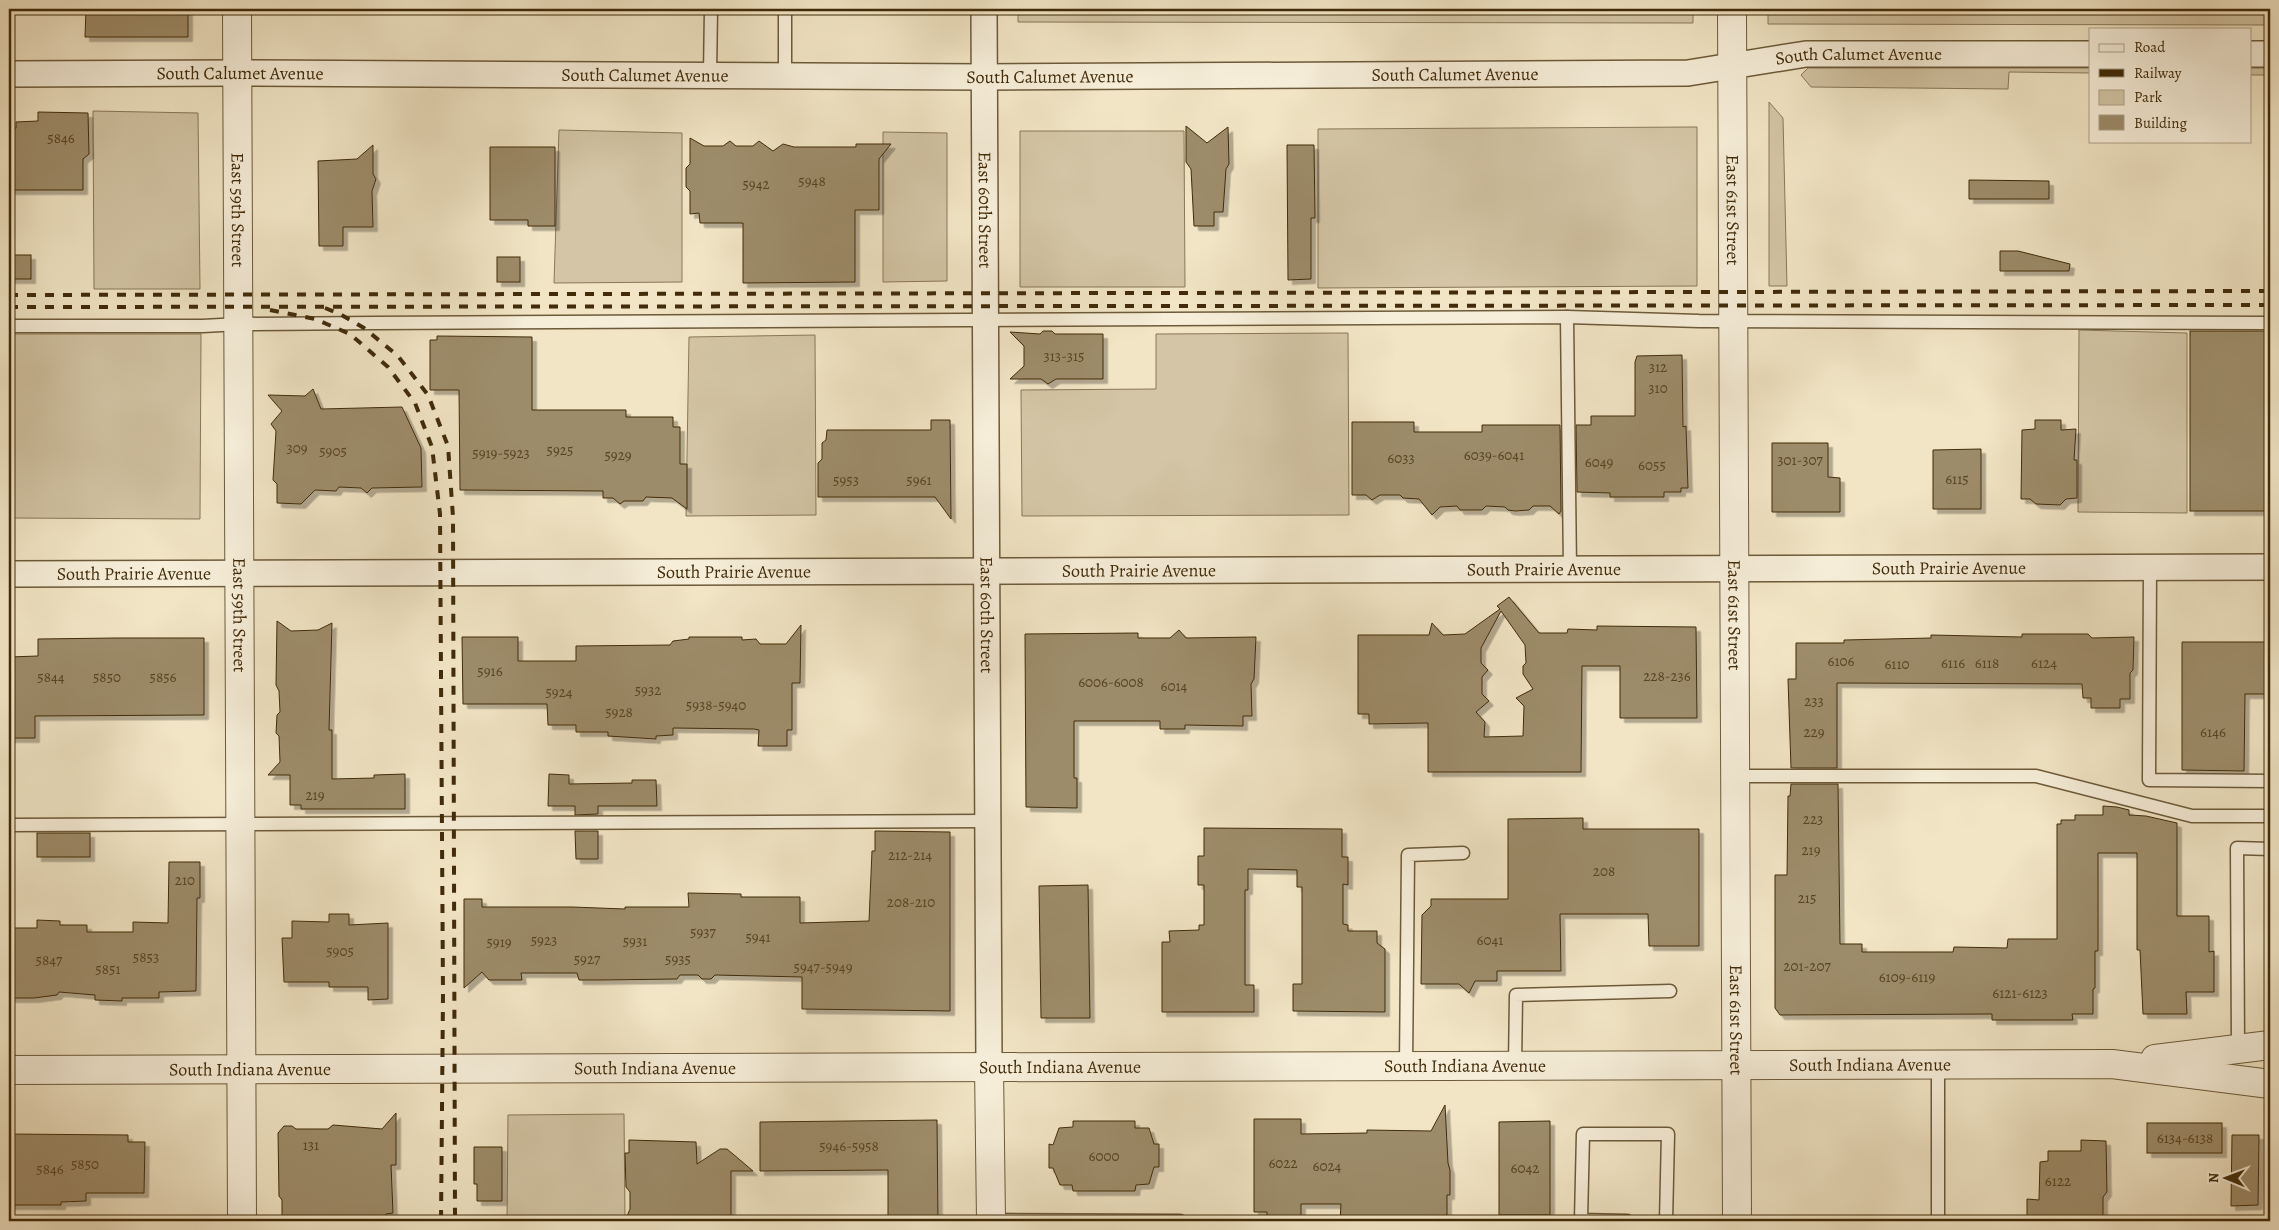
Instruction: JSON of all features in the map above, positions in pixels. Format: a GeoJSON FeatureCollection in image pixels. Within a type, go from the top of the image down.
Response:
{"type":"FeatureCollection","features":[{"type":"Feature","properties":{"kind":"street","name":"East 59th Street"},"geometry":{"type":"LineString","coordinates":[[237,9],[242,1221]]}},
{"type":"Feature","properties":{"kind":"street","name":"East 60th Street"},"geometry":{"type":"LineString","coordinates":[[984,9],[990,1221]]}},
{"type":"Feature","properties":{"kind":"street","name":"East 61st Street"},"geometry":{"type":"LineString","coordinates":[[1732,9],[1736,1221]]}},
{"type":"Feature","properties":{"kind":"street","name":"South Calumet Avenue"},"geometry":{"type":"LineString","coordinates":[[9,74],[237,73],[984,77],[1688,73],[1806,54],[2089,54]]}},
{"type":"Feature","properties":{"kind":"street"},"geometry":{"type":"LineString","coordinates":[[2252,54],[2270,54]]}},
{"type":"Feature","properties":{"kind":"street","name":"South Prairie Avenue"},"geometry":{"type":"LineString","coordinates":[[9,574],[2270,568]]}},
{"type":"Feature","properties":{"kind":"street","name":"South Indiana Avenue"},"geometry":{"type":"LineString","coordinates":[[9,1070],[2112,1064],[2270,1045]]}},
{"type":"Feature","properties":{"kind":"street","name":"South Indiana Avenue"},"geometry":{"type":"LineString","coordinates":[[2112,1064],[2270,1084]]}},
{"type":"Feature","properties":{"kind":"lane"},"geometry":{"type":"LineString","coordinates":[[710,75],[711,9]]}},
{"type":"Feature","properties":{"kind":"lane"},"geometry":{"type":"LineString","coordinates":[[785,9],[785,75]]}},
{"type":"Feature","properties":{"kind":"lane"},"geometry":{"type":"LineString","coordinates":[[1567,317],[1570,570]]}},
{"type":"Feature","properties":{"kind":"lane"},"geometry":{"type":"LineString","coordinates":[[9,326],[1567,317],[1732,321],[2270,323]]}},
{"type":"Feature","properties":{"kind":"lane"},"geometry":{"type":"LineString","coordinates":[[2150,568],[2149,780],[2270,780]]}},
{"type":"Feature","properties":{"kind":"lane"},"geometry":{"type":"LineString","coordinates":[[1734,776],[2036,776],[2192,816],[2270,816]]}},
{"type":"Feature","properties":{"kind":"lane"},"geometry":{"type":"LineString","coordinates":[[9,825],[988,822]]}},
{"type":"Feature","properties":{"kind":"lane"},"geometry":{"type":"LineString","coordinates":[[2238,1050],[2237,848],[2270,849]]}},
{"type":"Feature","properties":{"kind":"lane"},"geometry":{"type":"LineString","coordinates":[[1406,1066],[1408,855],[1463,853]]}},
{"type":"Feature","properties":{"kind":"lane"},"geometry":{"type":"LineString","coordinates":[[1515,1066],[1516,995],[1670,991]]}},
{"type":"Feature","properties":{"kind":"lane"},"geometry":{"type":"LineString","coordinates":[[1938,1065],[1938,1221]]}},
{"type":"Feature","properties":{"kind":"lane"},"geometry":{"type":"LineString","coordinates":[[1627,1221],[1581,1220],[1582,1134],[1668,1134],[1666,1221]]}},
{"type":"Feature","properties":{"kind":"lane"},"geometry":{"type":"LineString","coordinates":[[990,1221],[1180,1221]]}},
{"type":"Feature","properties":{"kind":"green space"},"geometry":{"type":"Polygon","coordinates":[[[1018,9],[1693,9],[1693,23],[1018,22],[1018,9]]]}},
{"type":"Feature","properties":{"kind":"green space"},"geometry":{"type":"Polygon","coordinates":[[[1768,9],[2270,9],[2270,25],[1768,24],[1768,9]]]}},
{"type":"Feature","properties":{"kind":"green space"},"geometry":{"type":"Polygon","coordinates":[[[1808,68],[2089,68],[2089,73],[2009,72],[2008,89],[1811,87],[1801,75],[1808,68]]]}},
{"type":"Feature","properties":{"kind":"green space"},"geometry":{"type":"Polygon","coordinates":[[[2252,68],[2270,68],[2270,75],[2252,75],[2252,68]]]}},
{"type":"Feature","properties":{"kind":"green space"},"geometry":{"type":"Polygon","coordinates":[[[1769,102],[1783,118],[1787,286],[1769,286],[1769,102]]]}},
{"type":"Feature","properties":{"kind":"green space"},"geometry":{"type":"Polygon","coordinates":[[[93,111],[198,113],[200,289],[94,289],[93,111]]]}},
{"type":"Feature","properties":{"kind":"green space"},"geometry":{"type":"Polygon","coordinates":[[[1697,127],[1697,286],[1318,288],[1318,129],[1697,127]]]}},
{"type":"Feature","properties":{"kind":"green space"},"geometry":{"type":"Polygon","coordinates":[[[559,130],[682,133],[682,282],[554,283],[559,130]]]}},
{"type":"Feature","properties":{"kind":"green space"},"geometry":{"type":"Polygon","coordinates":[[[1020,131],[1184,131],[1185,287],[1020,287],[1020,131]]]}},
{"type":"Feature","properties":{"kind":"green space"},"geometry":{"type":"Polygon","coordinates":[[[883,132],[947,133],[947,281],[883,282],[883,132]]]}},
{"type":"Feature","properties":{"kind":"green space"},"geometry":{"type":"Polygon","coordinates":[[[2079,330],[2187,333],[2187,513],[2078,512],[2079,330]]]}},
{"type":"Feature","properties":{"kind":"green space"},"geometry":{"type":"Polygon","coordinates":[[[1348,333],[1349,515],[1022,516],[1021,390],[1156,389],[1156,334],[1348,333]]]}},
{"type":"Feature","properties":{"kind":"green space"},"geometry":{"type":"Polygon","coordinates":[[[9,334],[201,334],[200,519],[9,518],[9,334]]]}},
{"type":"Feature","properties":{"kind":"green space"},"geometry":{"type":"Polygon","coordinates":[[[815,335],[816,515],[686,516],[689,337],[815,335]]]}},
{"type":"Feature","properties":{"kind":"green space"},"geometry":{"type":"Polygon","coordinates":[[[624,1114],[625,1221],[507,1221],[508,1115],[624,1114]]]}},
{"type":"Feature","properties":{"kind":"building"},"geometry":{"type":"Polygon","coordinates":[[[86,9],[188,9],[188,37],[85,37],[86,9]]]}},
{"type":"Feature","properties":{"kind":"building"},"geometry":{"type":"Polygon","coordinates":[[[38,112],[88,113],[89,154],[83,159],[83,190],[9,190],[9,128],[16,128],[16,122],[38,121],[38,112]]]}},
{"type":"Feature","properties":{"kind":"building"},"geometry":{"type":"Polygon","coordinates":[[[1186,126],[1207,143],[1228,127],[1229,164],[1226,169],[1223,212],[1214,212],[1214,226],[1194,226],[1191,169],[1186,162],[1186,126]]]}},
{"type":"Feature","properties":{"kind":"building"},"geometry":{"type":"Polygon","coordinates":[[[690,138],[704,146],[723,146],[730,141],[736,146],[753,146],[759,141],[773,151],[783,144],[794,147],[856,147],[856,144],[891,144],[879,159],[879,210],[855,210],[855,282],[743,283],[743,223],[700,223],[699,213],[690,214],[690,191],[686,187],[686,168],[690,164],[690,138]]]}},
{"type":"Feature","properties":{"kind":"building"},"geometry":{"type":"Polygon","coordinates":[[[373,145],[373,174],[376,179],[372,191],[373,227],[343,227],[343,246],[319,246],[318,161],[357,159],[373,145]]]}},
{"type":"Feature","properties":{"kind":"building"},"geometry":{"type":"Polygon","coordinates":[[[1287,145],[1314,145],[1315,218],[1311,218],[1311,279],[1288,280],[1287,145]]]}},
{"type":"Feature","properties":{"kind":"building"},"geometry":{"type":"Polygon","coordinates":[[[490,147],[555,147],[555,226],[528,226],[528,220],[490,220],[490,147]]]}},
{"type":"Feature","properties":{"kind":"building"},"geometry":{"type":"Polygon","coordinates":[[[1969,180],[2049,181],[2049,199],[1969,199],[1969,180]]]}},
{"type":"Feature","properties":{"kind":"building"},"geometry":{"type":"Polygon","coordinates":[[[2000,251],[2018,251],[2070,264],[2069,271],[2000,271],[2000,251]]]}},
{"type":"Feature","properties":{"kind":"building"},"geometry":{"type":"Polygon","coordinates":[[[9,255],[31,255],[31,279],[9,279],[9,255]]]}},
{"type":"Feature","properties":{"kind":"building"},"geometry":{"type":"Polygon","coordinates":[[[497,257],[520,257],[520,282],[497,282],[497,257]]]}},
{"type":"Feature","properties":{"kind":"building"},"geometry":{"type":"Polygon","coordinates":[[[1043,331],[1052,331],[1055,334],[1103,334],[1103,379],[1056,379],[1048,384],[1041,379],[1010,379],[1024,366],[1024,346],[1010,332],[1040,334],[1043,331]]]}},
{"type":"Feature","properties":{"kind":"building"},"geometry":{"type":"Polygon","coordinates":[[[2190,331],[2270,331],[2270,511],[2190,511],[2190,331]]]}},
{"type":"Feature","properties":{"kind":"building"},"geometry":{"type":"Polygon","coordinates":[[[437,336],[532,337],[532,410],[626,410],[626,417],[673,417],[673,427],[680,427],[680,464],[687,464],[687,509],[672,498],[646,497],[643,501],[624,501],[620,504],[613,498],[603,498],[603,491],[460,490],[459,390],[430,390],[430,340],[437,340],[437,336]]]}},
{"type":"Feature","properties":{"kind":"building"},"geometry":{"type":"Polygon","coordinates":[[[1682,355],[1683,427],[1686,426],[1688,488],[1681,488],[1681,492],[1664,492],[1664,497],[1610,497],[1610,493],[1577,492],[1576,425],[1591,425],[1591,416],[1635,416],[1635,362],[1637,356],[1682,355]]]}},
{"type":"Feature","properties":{"kind":"building"},"geometry":{"type":"Polygon","coordinates":[[[313,389],[321,409],[402,407],[421,448],[422,487],[372,488],[367,493],[361,488],[339,487],[336,491],[315,490],[301,504],[277,503],[277,484],[273,480],[276,431],[271,424],[282,411],[268,395],[305,396],[313,389]]]}},
{"type":"Feature","properties":{"kind":"building"},"geometry":{"type":"Polygon","coordinates":[[[931,420],[950,420],[951,519],[935,497],[818,497],[818,463],[822,459],[822,443],[826,440],[827,430],[931,430],[931,420]]]}},
{"type":"Feature","properties":{"kind":"building"},"geometry":{"type":"Polygon","coordinates":[[[2035,420],[2061,420],[2061,430],[2076,429],[2074,460],[2077,460],[2077,498],[2066,499],[2060,505],[2036,504],[2030,499],[2021,499],[2022,430],[2035,429],[2035,420]]]}},
{"type":"Feature","properties":{"kind":"building"},"geometry":{"type":"Polygon","coordinates":[[[1352,422],[1414,422],[1414,432],[1482,432],[1482,425],[1560,425],[1561,511],[1559,514],[1550,506],[1533,506],[1529,510],[1515,511],[1508,510],[1505,507],[1486,506],[1482,510],[1460,510],[1457,506],[1440,507],[1432,515],[1419,499],[1403,498],[1400,495],[1380,495],[1372,500],[1366,495],[1352,495],[1352,422]]]}},
{"type":"Feature","properties":{"kind":"building"},"geometry":{"type":"Polygon","coordinates":[[[1772,443],[1828,443],[1828,477],[1840,478],[1840,512],[1772,512],[1772,443]]]}},
{"type":"Feature","properties":{"kind":"building"},"geometry":{"type":"Polygon","coordinates":[[[1981,449],[1981,509],[1933,509],[1933,450],[1981,449]]]}},
{"type":"Feature","properties":{"kind":"building"},"geometry":{"type":"Polygon","coordinates":[[[1509,597],[1539,633],[1567,633],[1568,629],[1597,630],[1597,626],[1696,627],[1697,718],[1620,718],[1620,666],[1582,666],[1581,772],[1428,772],[1428,723],[1369,724],[1369,714],[1358,714],[1358,635],[1429,635],[1432,623],[1443,635],[1465,634],[1500,609],[1497,606],[1509,597]],[[1501,611],[1481,648],[1481,663],[1488,670],[1482,677],[1482,694],[1489,701],[1476,712],[1485,722],[1484,737],[1523,736],[1524,706],[1516,698],[1533,689],[1523,674],[1523,666],[1526,663],[1525,645],[1501,611]]]}},
{"type":"Feature","properties":{"kind":"building"},"geometry":{"type":"Polygon","coordinates":[[[277,621],[291,631],[318,630],[332,623],[329,730],[332,730],[332,779],[374,778],[374,775],[405,774],[405,809],[301,809],[301,805],[290,805],[290,775],[268,775],[280,762],[279,736],[276,733],[277,715],[280,712],[279,691],[276,685],[277,621]]]}},
{"type":"Feature","properties":{"kind":"building"},"geometry":{"type":"Polygon","coordinates":[[[801,625],[800,683],[792,683],[792,730],[787,730],[787,746],[758,746],[759,730],[754,729],[673,728],[673,735],[656,736],[656,739],[608,736],[608,732],[576,732],[576,725],[548,725],[547,704],[463,704],[462,637],[518,637],[518,661],[576,661],[576,646],[670,645],[673,641],[689,639],[689,637],[742,637],[742,640],[756,639],[760,644],[786,644],[801,625]]]}},
{"type":"Feature","properties":{"kind":"building"},"geometry":{"type":"Polygon","coordinates":[[[1179,630],[1186,638],[1256,637],[1254,679],[1251,684],[1252,716],[1243,716],[1243,726],[1185,725],[1185,729],[1160,729],[1160,721],[1074,721],[1074,778],[1077,778],[1077,808],[1026,807],[1025,634],[1138,633],[1138,638],[1170,638],[1179,630]]]}},
{"type":"Feature","properties":{"kind":"building"},"geometry":{"type":"Polygon","coordinates":[[[2022,634],[2088,634],[2092,638],[2134,637],[2133,670],[2130,673],[2130,699],[2120,699],[2120,708],[2091,708],[2091,698],[2083,698],[2082,684],[1837,683],[1837,768],[1791,768],[1788,679],[1796,679],[1796,643],[1844,643],[1844,640],[1931,638],[1931,635],[2022,637],[2022,634]]]}},
{"type":"Feature","properties":{"kind":"building"},"geometry":{"type":"Polygon","coordinates":[[[204,638],[204,715],[35,716],[35,738],[10,738],[9,657],[38,656],[38,639],[204,638]]]}},
{"type":"Feature","properties":{"kind":"building"},"geometry":{"type":"Polygon","coordinates":[[[2182,642],[2270,642],[2270,694],[2245,694],[2244,771],[2182,770],[2182,642]]]}},
{"type":"Feature","properties":{"kind":"building"},"geometry":{"type":"Polygon","coordinates":[[[549,774],[569,775],[569,784],[632,783],[632,780],[656,780],[657,806],[598,806],[598,814],[575,815],[575,806],[548,806],[549,774]]]}},
{"type":"Feature","properties":{"kind":"building"},"geometry":{"type":"Polygon","coordinates":[[[1791,784],[1838,784],[1840,944],[1862,944],[1862,952],[1953,952],[1954,947],[2007,948],[2008,939],[2057,939],[2057,824],[2061,824],[2061,820],[2075,820],[2075,815],[2103,815],[2103,806],[2129,810],[2129,815],[2146,816],[2177,823],[2177,916],[2209,916],[2209,952],[2214,951],[2214,992],[2186,992],[2187,1014],[2143,1014],[2140,950],[2137,950],[2137,853],[2098,853],[2098,951],[2095,951],[2093,1014],[2072,1014],[2073,1020],[1992,1020],[1992,1014],[1780,1015],[1775,1008],[1775,875],[1787,875],[1788,796],[1790,796],[1791,784]]]}},
{"type":"Feature","properties":{"kind":"building"},"geometry":{"type":"Polygon","coordinates":[[[1583,818],[1583,829],[1699,829],[1699,946],[1649,946],[1648,914],[1560,914],[1561,971],[1497,971],[1497,981],[1475,981],[1469,993],[1459,984],[1421,984],[1422,915],[1431,906],[1431,899],[1508,899],[1508,819],[1583,818]]]}},
{"type":"Feature","properties":{"kind":"building"},"geometry":{"type":"Polygon","coordinates":[[[1204,828],[1342,829],[1342,857],[1348,857],[1348,885],[1343,884],[1343,924],[1348,925],[1348,931],[1377,931],[1377,943],[1385,949],[1385,1012],[1293,1011],[1293,984],[1302,984],[1302,887],[1297,887],[1297,870],[1248,869],[1248,890],[1245,890],[1245,985],[1254,985],[1254,1012],[1162,1012],[1162,942],[1170,942],[1169,931],[1199,930],[1199,925],[1204,925],[1204,885],[1198,885],[1198,856],[1204,856],[1204,828]]]}},
{"type":"Feature","properties":{"kind":"building"},"geometry":{"type":"Polygon","coordinates":[[[575,831],[598,831],[598,859],[576,859],[575,831]]]}},
{"type":"Feature","properties":{"kind":"building"},"geometry":{"type":"Polygon","coordinates":[[[875,831],[950,832],[950,1011],[802,1009],[802,977],[715,975],[711,979],[702,979],[698,975],[680,975],[677,979],[579,980],[577,973],[521,973],[522,980],[489,980],[482,972],[464,988],[464,899],[482,899],[482,907],[625,909],[625,907],[689,907],[688,893],[741,894],[741,897],[800,897],[800,923],[869,921],[872,851],[875,851],[875,831]]]}},
{"type":"Feature","properties":{"kind":"building"},"geometry":{"type":"Polygon","coordinates":[[[37,833],[90,833],[90,857],[37,857],[37,833]]]}},
{"type":"Feature","properties":{"kind":"building"},"geometry":{"type":"Polygon","coordinates":[[[169,862],[200,862],[200,898],[197,898],[196,991],[159,992],[159,998],[122,998],[122,1001],[95,1000],[95,995],[59,992],[57,995],[34,998],[9,998],[9,928],[37,928],[37,920],[60,921],[60,925],[87,925],[87,932],[133,932],[133,922],[168,923],[169,862]]]}},
{"type":"Feature","properties":{"kind":"building"},"geometry":{"type":"Polygon","coordinates":[[[1088,885],[1090,1018],[1041,1018],[1039,886],[1088,885]]]}},
{"type":"Feature","properties":{"kind":"building"},"geometry":{"type":"Polygon","coordinates":[[[329,914],[349,914],[349,925],[388,923],[388,999],[368,1000],[368,987],[329,987],[329,982],[284,982],[282,938],[292,938],[292,921],[329,922],[329,914]]]}},
{"type":"Feature","properties":{"kind":"building"},"geometry":{"type":"Polygon","coordinates":[[[1445,1105],[1450,1170],[1447,1220],[1340,1221],[1341,1204],[1301,1204],[1301,1221],[1267,1221],[1267,1212],[1254,1212],[1254,1119],[1301,1119],[1301,1134],[1367,1133],[1367,1130],[1431,1131],[1445,1105]]]}},
{"type":"Feature","properties":{"kind":"building"},"geometry":{"type":"Polygon","coordinates":[[[396,1113],[396,1165],[391,1165],[393,1213],[386,1214],[386,1221],[282,1221],[282,1200],[279,1196],[278,1133],[284,1126],[292,1126],[296,1129],[328,1129],[333,1125],[382,1129],[396,1113]]]}},
{"type":"Feature","properties":{"kind":"building"},"geometry":{"type":"Polygon","coordinates":[[[937,1120],[938,1221],[888,1221],[888,1170],[760,1171],[760,1122],[937,1120]]]}},
{"type":"Feature","properties":{"kind":"building"},"geometry":{"type":"Polygon","coordinates":[[[1073,1121],[1135,1121],[1135,1128],[1149,1128],[1154,1144],[1159,1144],[1159,1167],[1154,1167],[1149,1184],[1136,1185],[1135,1191],[1073,1191],[1072,1185],[1060,1185],[1053,1168],[1049,1168],[1049,1144],[1053,1145],[1059,1128],[1073,1127],[1073,1121]]]}},
{"type":"Feature","properties":{"kind":"building"},"geometry":{"type":"Polygon","coordinates":[[[1550,1121],[1550,1215],[1499,1215],[1499,1122],[1550,1121]]]}},
{"type":"Feature","properties":{"kind":"building"},"geometry":{"type":"Polygon","coordinates":[[[2147,1123],[2222,1123],[2222,1153],[2147,1153],[2147,1123]]]}},
{"type":"Feature","properties":{"kind":"building"},"geometry":{"type":"Polygon","coordinates":[[[9,1134],[128,1135],[128,1142],[145,1142],[144,1193],[86,1193],[86,1201],[61,1202],[61,1205],[9,1205],[9,1134]]]}},
{"type":"Feature","properties":{"kind":"building"},"geometry":{"type":"Polygon","coordinates":[[[2232,1135],[2259,1135],[2258,1205],[2231,1206],[2232,1135]]]}},
{"type":"Feature","properties":{"kind":"building"},"geometry":{"type":"Polygon","coordinates":[[[629,1140],[696,1142],[697,1164],[720,1149],[727,1149],[753,1171],[731,1171],[731,1221],[625,1221],[630,1209],[630,1192],[626,1187],[625,1153],[629,1153],[629,1140]]]}},
{"type":"Feature","properties":{"kind":"building"},"geometry":{"type":"Polygon","coordinates":[[[2081,1140],[2106,1141],[2107,1192],[2103,1197],[2103,1221],[2027,1221],[2027,1199],[2039,1200],[2040,1162],[2048,1161],[2048,1151],[2081,1151],[2081,1140]]]}},
{"type":"Feature","properties":{"kind":"building"},"geometry":{"type":"Polygon","coordinates":[[[474,1147],[502,1147],[502,1201],[477,1201],[477,1184],[474,1184],[474,1147]]]}},
{"type":"Feature","properties":{"kind":"railway"},"geometry":{"type":"LineString","coordinates":[[9,295],[2270,291]]}},
{"type":"Feature","properties":{"kind":"railway"},"geometry":{"type":"LineString","coordinates":[[9,307],[2270,305]]}},
{"type":"Feature","properties":{"kind":"railway"},"geometry":{"type":"LineString","coordinates":[[325,308],[340,314],[364,328],[398,356],[428,395],[448,446],[453,517],[455,1221]]}},
{"type":"Feature","properties":{"kind":"railway"},"geometry":{"type":"LineString","coordinates":[[270,310],[315,319],[350,334],[388,367],[415,403],[432,447],[440,514],[443,995],[441,1221]]}}]}
